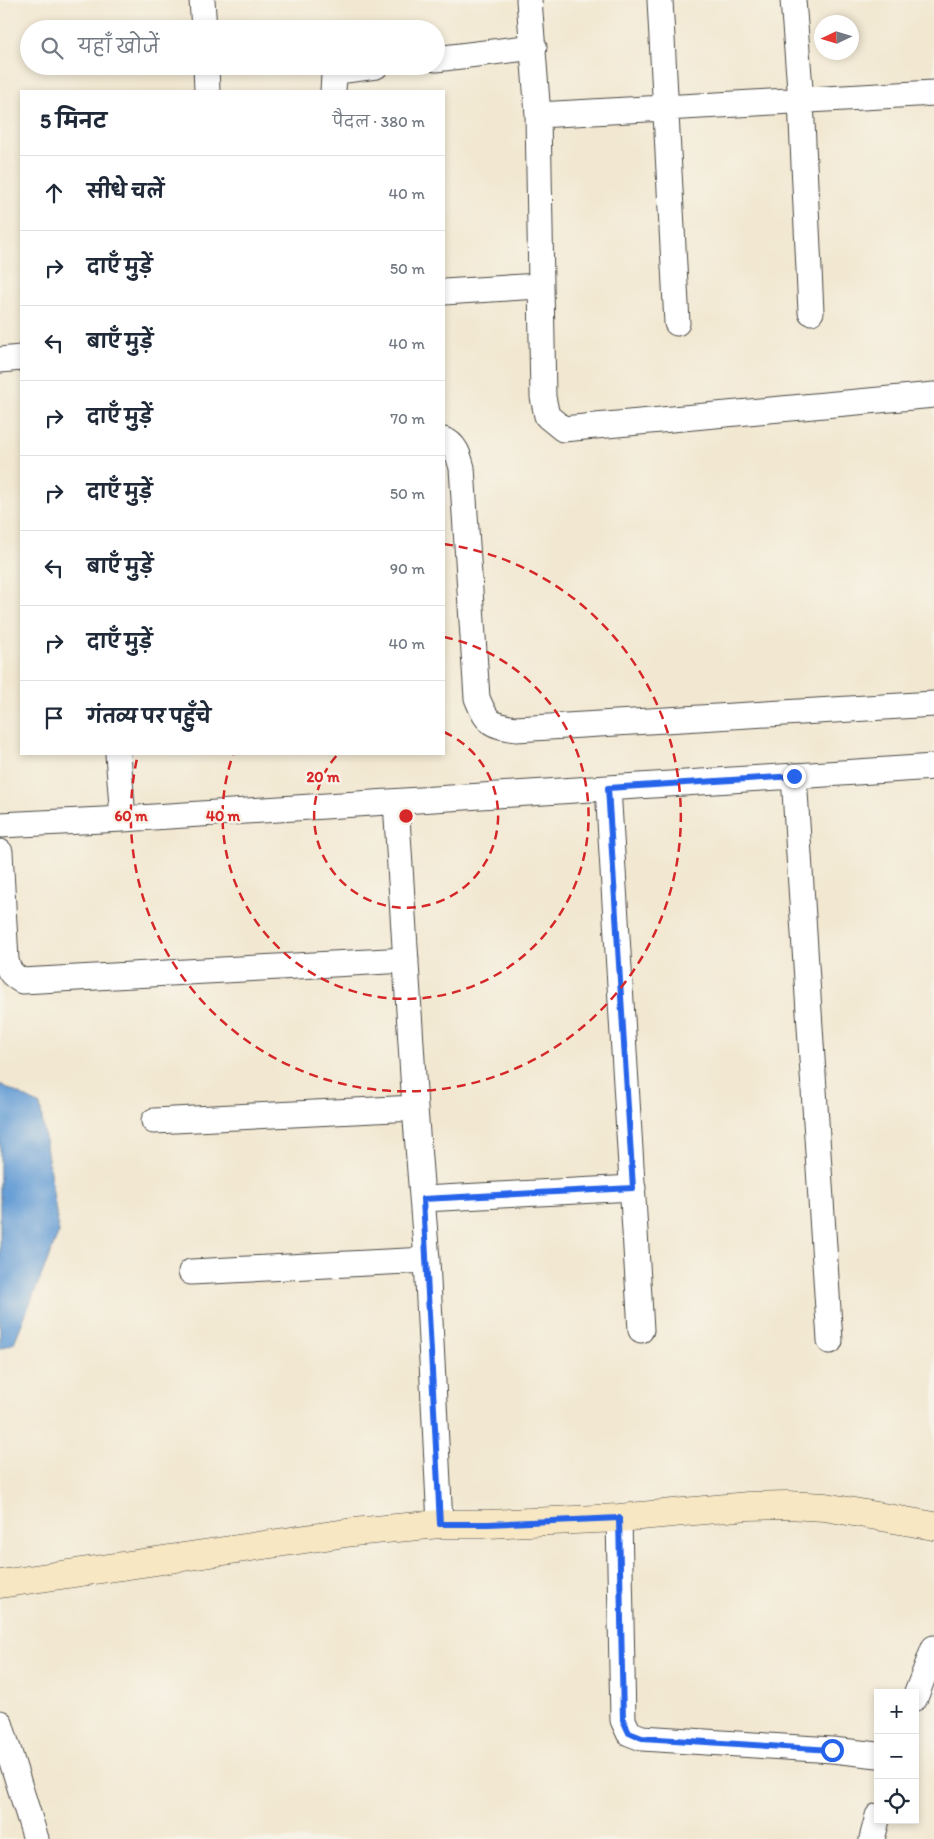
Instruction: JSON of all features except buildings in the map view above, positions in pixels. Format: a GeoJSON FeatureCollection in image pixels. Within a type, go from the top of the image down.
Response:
{"type":"FeatureCollection","features":[{"type":"Feature","properties":{"kind":"street"},"geometry":{"type":"LineString","coordinates":[[202,0],[203,20]]}},
{"type":"Feature","properties":{"kind":"street"},"geometry":{"type":"LineString","coordinates":[[529,0],[538,115],[542,397],[547,416],[563,429],[934,395]]}},
{"type":"Feature","properties":{"kind":"street"},"geometry":{"type":"LineString","coordinates":[[660,0],[677,323]]}},
{"type":"Feature","properties":{"kind":"street"},"geometry":{"type":"LineString","coordinates":[[792,0],[800,101],[811,312]]}},
{"type":"Feature","properties":{"kind":"street"},"geometry":{"type":"LineString","coordinates":[[445,58],[534,47]]}},
{"type":"Feature","properties":{"kind":"street"},"geometry":{"type":"LineString","coordinates":[[207,75],[208,90]]}},
{"type":"Feature","properties":{"kind":"street"},"geometry":{"type":"LineString","coordinates":[[333,90],[334,75]]}},
{"type":"Feature","properties":{"kind":"street"},"geometry":{"type":"LineString","coordinates":[[538,115],[934,93]]}},
{"type":"Feature","properties":{"kind":"street"},"geometry":{"type":"LineString","coordinates":[[445,292],[539,286]]}},
{"type":"Feature","properties":{"kind":"street"},"geometry":{"type":"LineString","coordinates":[[0,360],[20,358]]}},
{"type":"Feature","properties":{"kind":"street"},"geometry":{"type":"LineString","coordinates":[[445,440],[457,451],[462,468],[476,698],[484,717],[498,726],[516,729],[934,704]]}},
{"type":"Feature","properties":{"kind":"street"},"geometry":{"type":"LineString","coordinates":[[118,755],[123,820]]}},
{"type":"Feature","properties":{"kind":"street"},"geometry":{"type":"LineString","coordinates":[[0,825],[123,820],[934,767]]}},
{"type":"Feature","properties":{"kind":"street"},"geometry":{"type":"LineString","coordinates":[[794,776],[830,1342]]}},
{"type":"Feature","properties":{"kind":"street"},"geometry":{"type":"LineString","coordinates":[[608,788],[641,1330]]}},
{"type":"Feature","properties":{"kind":"street"},"geometry":{"type":"LineString","coordinates":[[396,802],[415,1108],[427,1260],[440,1524]]}},
{"type":"Feature","properties":{"kind":"street"},"geometry":{"type":"LineString","coordinates":[[0,852],[6,960],[8,970],[22,981],[406,960]]}},
{"type":"Feature","properties":{"kind":"street"},"geometry":{"type":"LineString","coordinates":[[154,1121],[415,1108]]}},
{"type":"Feature","properties":{"kind":"street"},"geometry":{"type":"LineString","coordinates":[[423,1199],[633,1188]]}},
{"type":"Feature","properties":{"kind":"street"},"geometry":{"type":"LineString","coordinates":[[191,1272],[427,1260]]}},
{"type":"Feature","properties":{"kind":"street"},"geometry":{"type":"LineString","coordinates":[[0,1584],[353,1532],[440,1524],[488,1524],[619,1518],[748,1506],[787,1505],[833,1508],[934,1526]]}},
{"type":"Feature","properties":{"kind":"street"},"geometry":{"type":"LineString","coordinates":[[619,1518],[623,1720],[629,1733],[642,1738],[832,1750],[874,1755]]}},
{"type":"Feature","properties":{"kind":"street"},"geometry":{"type":"LineString","coordinates":[[918,1689],[934,1648]]}},
{"type":"Feature","properties":{"kind":"street"},"geometry":{"type":"LineString","coordinates":[[0,1723],[36,1839]]}},
{"type":"Feature","properties":{"kind":"street"},"geometry":{"type":"LineString","coordinates":[[872,1839],[876,1824]]}},
{"type":"Feature","properties":{"kind":"water"},"geometry":{"type":"Polygon","coordinates":[[[0,1084],[40,1105],[59,1232],[14,1343],[0,1349],[0,1084]]]}},
{"type":"Feature","properties":{"kind":"route"},"geometry":{"type":"LineString","coordinates":[[794,776],[608,788],[633,1188],[423,1199],[440,1524],[488,1524],[619,1518],[623,1720],[629,1733],[642,1738],[832,1750]]}}]}
